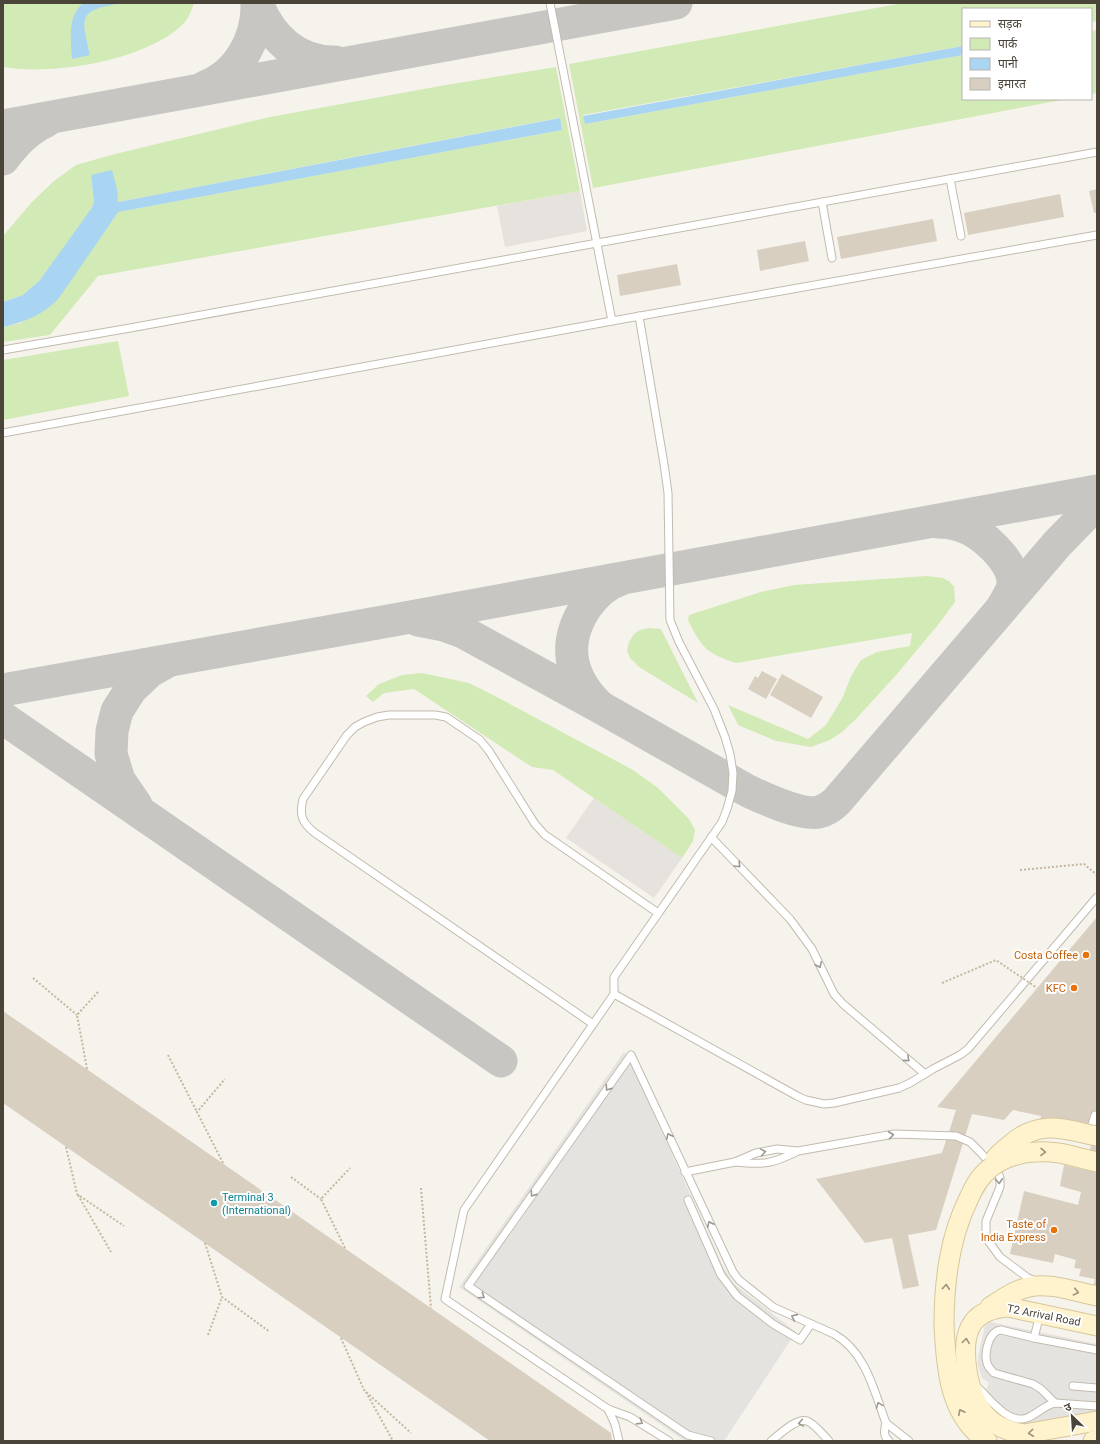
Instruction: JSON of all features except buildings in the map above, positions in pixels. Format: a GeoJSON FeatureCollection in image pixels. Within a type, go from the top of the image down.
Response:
{"type":"FeatureCollection","features":[{"type":"Feature","properties":{"kind":"main road"},"geometry":{"type":"LineString","coordinates":[[987,1441],[976,1434],[967,1424],[960,1411],[949,1376],[944,1326],[944,1304],[949,1258],[958,1225],[974,1186],[997,1156],[1019,1137],[1036,1129],[1056,1128],[1093,1135]]}},
{"type":"Feature","properties":{"kind":"main road"},"geometry":{"type":"LineString","coordinates":[[982,1176],[990,1168],[1005,1159],[1021,1154],[1037,1152],[1051,1152],[1097,1162]]}},
{"type":"Feature","properties":{"kind":"main road"},"geometry":{"type":"LineString","coordinates":[[1097,1296],[1050,1286],[1030,1287],[1021,1290],[990,1307],[977,1318],[970,1327],[966,1337],[965,1354],[969,1380],[974,1398],[982,1411],[996,1425],[1014,1432],[1033,1433],[1097,1421]]}},
{"type":"Feature","properties":{"kind":"main road","name":"T2 Arrival Road"},"geometry":{"type":"LineString","coordinates":[[977,1318],[986,1312],[997,1308],[1008,1307],[1097,1326]]}},
{"type":"Feature","properties":{"kind":"main road"},"geometry":{"type":"LineString","coordinates":[[1093,1441],[1097,1440]]}},
{"type":"Feature","properties":{"kind":"lane"},"geometry":{"type":"LineString","coordinates":[[550,3],[612,321]]}},
{"type":"Feature","properties":{"kind":"lane"},"geometry":{"type":"LineString","coordinates":[[3,350],[1097,152]]}},
{"type":"Feature","properties":{"kind":"lane"},"geometry":{"type":"LineString","coordinates":[[950,179],[961,236]]}},
{"type":"Feature","properties":{"kind":"lane"},"geometry":{"type":"LineString","coordinates":[[822,202],[832,258]]}},
{"type":"Feature","properties":{"kind":"lane"},"geometry":{"type":"LineString","coordinates":[[3,433],[639,316],[1097,235]]}},
{"type":"Feature","properties":{"kind":"lane"},"geometry":{"type":"LineString","coordinates":[[639,316],[668,493],[670,620],[679,642],[714,709],[726,737],[733,773],[732,791],[722,822],[614,977],[614,994],[464,1210],[445,1299],[608,1409],[630,1417],[668,1441]]}},
{"type":"Feature","properties":{"kind":"lane"},"geometry":{"type":"LineString","coordinates":[[593,1024],[315,833],[308,827],[302,818],[301,809],[303,799],[347,735],[355,727],[377,717],[389,715],[435,715],[446,717],[480,740],[489,751],[535,824],[545,835],[658,913]]}},
{"type":"Feature","properties":{"kind":"lane"},"geometry":{"type":"LineString","coordinates":[[711,837],[790,919],[812,950],[834,994],[843,1004],[925,1074]]}},
{"type":"Feature","properties":{"kind":"lane"},"geometry":{"type":"LineString","coordinates":[[614,994],[797,1096],[806,1100],[824,1104],[834,1103],[899,1088],[960,1055],[968,1049],[1097,897]]}},
{"type":"Feature","properties":{"kind":"lane"},"geometry":{"type":"LineString","coordinates":[[696,1441],[468,1286],[631,1055],[733,1272],[739,1280],[773,1307],[840,1338],[856,1353],[863,1364],[885,1427],[884,1435],[889,1441]]}},
{"type":"Feature","properties":{"kind":"lane"},"geometry":{"type":"LineString","coordinates":[[1093,1135],[1095,1115]]}},
{"type":"Feature","properties":{"kind":"lane"},"geometry":{"type":"LineString","coordinates":[[735,1162],[762,1164],[779,1160],[798,1151],[894,1134],[956,1136],[970,1142],[998,1172],[1000,1187],[986,1225],[986,1234],[994,1250],[1000,1258],[1028,1278],[1050,1286]]}},
{"type":"Feature","properties":{"kind":"lane"},"geometry":{"type":"LineString","coordinates":[[685,1172],[735,1162],[756,1153],[777,1149],[798,1151]]}},
{"type":"Feature","properties":{"kind":"lane"},"geometry":{"type":"LineString","coordinates":[[688,1200],[720,1275],[737,1296],[784,1331],[800,1340],[811,1324]]}},
{"type":"Feature","properties":{"kind":"lane"},"geometry":{"type":"LineString","coordinates":[[764,1317],[773,1307]]}},
{"type":"Feature","properties":{"kind":"lane"},"geometry":{"type":"LineString","coordinates":[[1034,1338],[1040,1314]]}},
{"type":"Feature","properties":{"kind":"lane"},"geometry":{"type":"LineString","coordinates":[[1055,1403],[1041,1389],[1033,1384],[994,1373],[986,1362],[987,1350],[991,1336],[997,1331],[1001,1330],[1097,1350]]}},
{"type":"Feature","properties":{"kind":"lane"},"geometry":{"type":"LineString","coordinates":[[969,1380],[1002,1411],[1016,1419],[1027,1418],[1055,1403],[1097,1406]]}},
{"type":"Feature","properties":{"kind":"lane"},"geometry":{"type":"LineString","coordinates":[[1073,1386],[1097,1388]]}},
{"type":"Feature","properties":{"kind":"lane"},"geometry":{"type":"LineString","coordinates":[[608,1409],[615,1424],[619,1441]]}},
{"type":"Feature","properties":{"kind":"lane"},"geometry":{"type":"LineString","coordinates":[[771,1441],[792,1425],[803,1421],[808,1421],[829,1441]]}},
{"type":"Feature","properties":{"kind":"lane"},"geometry":{"type":"LineString","coordinates":[[880,1441],[885,1427]]}},
{"type":"Feature","properties":{"kind":"lane"},"geometry":{"type":"LineString","coordinates":[[885,1427],[909,1441]]}},
{"type":"Feature","properties":{"kind":"lane"},"geometry":{"type":"LineString","coordinates":[[688,1435],[711,1441]]}},
{"type":"Feature","properties":{"kind":"path"},"geometry":{"type":"LineString","coordinates":[[1020,870],[1084,864],[1097,875]]}},
{"type":"Feature","properties":{"kind":"path"},"geometry":{"type":"LineString","coordinates":[[942,983],[996,960],[1037,988]]}},
{"type":"Feature","properties":{"kind":"path"},"geometry":{"type":"LineString","coordinates":[[33,978],[78,1015],[87,1069]]}},
{"type":"Feature","properties":{"kind":"path"},"geometry":{"type":"LineString","coordinates":[[78,1015],[98,992]]}},
{"type":"Feature","properties":{"kind":"path"},"geometry":{"type":"LineString","coordinates":[[168,1055],[223,1163]]}},
{"type":"Feature","properties":{"kind":"path"},"geometry":{"type":"LineString","coordinates":[[197,1112],[225,1079]]}},
{"type":"Feature","properties":{"kind":"path"},"geometry":{"type":"LineString","coordinates":[[66,1147],[77,1194],[111,1252]]}},
{"type":"Feature","properties":{"kind":"path"},"geometry":{"type":"LineString","coordinates":[[321,1199],[350,1168]]}},
{"type":"Feature","properties":{"kind":"path"},"geometry":{"type":"LineString","coordinates":[[291,1177],[321,1199],[345,1248]]}},
{"type":"Feature","properties":{"kind":"path"},"geometry":{"type":"LineString","coordinates":[[420,1188],[431,1308]]}},
{"type":"Feature","properties":{"kind":"path"},"geometry":{"type":"LineString","coordinates":[[77,1194],[124,1226]]}},
{"type":"Feature","properties":{"kind":"path"},"geometry":{"type":"LineString","coordinates":[[205,1244],[222,1297],[270,1332]]}},
{"type":"Feature","properties":{"kind":"path"},"geometry":{"type":"LineString","coordinates":[[208,1335],[222,1297]]}},
{"type":"Feature","properties":{"kind":"path"},"geometry":{"type":"LineString","coordinates":[[341,1338],[364,1390],[393,1441]]}},
{"type":"Feature","properties":{"kind":"path"},"geometry":{"type":"LineString","coordinates":[[364,1390],[411,1433]]}},
{"type":"Feature","properties":{"kind":"shaded area"},"geometry":{"type":"Polygon","coordinates":[[[580,191],[587,231],[505,247],[497,206],[580,191]]]}},
{"type":"Feature","properties":{"kind":"shaded area"},"geometry":{"type":"Polygon","coordinates":[[[594,798],[682,858],[654,898],[566,838],[594,798]]]}},
{"type":"Feature","properties":{"kind":"shaded area"},"geometry":{"type":"Polygon","coordinates":[[[624,1052],[631,1064],[722,1264],[733,1283],[796,1332],[724,1441],[685,1441],[459,1287],[624,1052]]]}},
{"type":"Feature","properties":{"kind":"shaded area"},"geometry":{"type":"Polygon","coordinates":[[[986,1321],[1097,1344],[1097,1412],[1034,1424],[1017,1424],[998,1417],[982,1399],[989,1383],[982,1378],[978,1366],[978,1357],[986,1321]]]}},
{"type":"Feature","properties":{"kind":"green space"},"geometry":{"type":"Polygon","coordinates":[[[3,3],[194,3],[185,22],[169,35],[149,46],[125,55],[73,67],[23,69],[3,67],[3,3]]]}},
{"type":"Feature","properties":{"kind":"green space"},"geometry":{"type":"Polygon","coordinates":[[[903,3],[1097,3],[1097,21],[1092,22],[1092,8],[962,8],[962,46],[583,115],[585,124],[962,55],[962,100],[1062,100],[593,188],[569,64],[903,3]]]}},
{"type":"Feature","properties":{"kind":"green space"},"geometry":{"type":"Polygon","coordinates":[[[1097,30],[1097,93],[1092,94],[1092,31],[1097,30]]]}},
{"type":"Feature","properties":{"kind":"green space"},"geometry":{"type":"Polygon","coordinates":[[[556,67],[580,191],[98,276],[50,335],[3,342],[3,327],[21,323],[112,221],[117,212],[562,130],[559,118],[118,202],[91,175],[94,202],[88,215],[40,280],[23,295],[3,302],[3,236],[31,203],[54,181],[76,165],[115,154],[270,117],[446,85],[556,67]]]}},
{"type":"Feature","properties":{"kind":"green space"},"geometry":{"type":"Polygon","coordinates":[[[118,341],[129,396],[3,420],[3,360],[118,341]]]}},
{"type":"Feature","properties":{"kind":"green space"},"geometry":{"type":"Polygon","coordinates":[[[927,576],[943,578],[950,582],[954,587],[955,602],[897,674],[855,720],[842,732],[830,740],[811,747],[776,741],[738,725],[728,705],[808,739],[826,725],[843,697],[851,676],[861,660],[877,652],[910,646],[912,633],[736,663],[718,656],[706,648],[697,637],[688,620],[689,615],[761,592],[794,585],[927,576]]]}},
{"type":"Feature","properties":{"kind":"green space"},"geometry":{"type":"Polygon","coordinates":[[[649,628],[661,629],[698,703],[639,667],[630,658],[627,650],[629,642],[634,634],[640,630],[649,628]]]}},
{"type":"Feature","properties":{"kind":"green space"},"geometry":{"type":"Polygon","coordinates":[[[422,673],[469,683],[633,770],[658,788],[689,819],[695,830],[693,841],[682,858],[553,770],[532,767],[414,689],[384,693],[373,702],[366,696],[379,684],[402,675],[422,673]]]}},
{"type":"Feature","properties":{"kind":"water"},"geometry":{"type":"Polygon","coordinates":[[[83,3],[121,3],[90,12],[86,17],[85,31],[90,55],[72,59],[72,22],[74,15],[83,3]]]}},
{"type":"Feature","properties":{"kind":"water"},"geometry":{"type":"Polygon","coordinates":[[[962,46],[962,55],[585,124],[583,116],[962,46]]]}},
{"type":"Feature","properties":{"kind":"water"},"geometry":{"type":"Polygon","coordinates":[[[560,118],[562,130],[118,212],[59,298],[53,304],[33,317],[19,323],[3,327],[3,302],[23,295],[40,280],[91,209],[94,202],[91,175],[112,170],[117,189],[118,202],[560,118]]]}},
{"type":"Feature","properties":{"kind":"taxiway"},"geometry":{"type":"LineString","coordinates":[[257,3],[269,27],[287,46],[297,53],[309,58],[335,62]]}},
{"type":"Feature","properties":{"kind":"taxiway"},"geometry":{"type":"LineString","coordinates":[[205,87],[228,73],[237,64],[244,53],[250,42],[254,29],[257,3]]}},
{"type":"Feature","properties":{"kind":"taxiway"},"geometry":{"type":"LineString","coordinates":[[3,126],[676,3]]}},
{"type":"Feature","properties":{"kind":"taxiway"},"geometry":{"type":"LineString","coordinates":[[3,159],[22,137],[33,128],[46,121]]}},
{"type":"Feature","properties":{"kind":"taxiway"},"geometry":{"type":"LineString","coordinates":[[3,690],[1097,491]]}},
{"type":"Feature","properties":{"kind":"taxiway"},"geometry":{"type":"LineString","coordinates":[[418,620],[444,625],[463,632],[600,707],[748,791],[793,809],[812,813],[819,812],[829,808],[837,801],[1057,544],[1097,503]]}},
{"type":"Feature","properties":{"kind":"taxiway"},"geometry":{"type":"LineString","coordinates":[[938,522],[953,523],[970,529],[987,541],[1002,557],[1012,574],[1013,583],[1011,592],[1002,608]]}},
{"type":"Feature","properties":{"kind":"taxiway"},"geometry":{"type":"LineString","coordinates":[[598,705],[580,682],[575,670],[572,658],[574,633],[586,607],[609,584],[619,580]]}},
{"type":"Feature","properties":{"kind":"taxiway"},"geometry":{"type":"LineString","coordinates":[[136,805],[119,780],[111,754],[112,731],[117,711],[131,689],[150,671],[166,662]]}},
{"type":"Feature","properties":{"kind":"taxiway"},"geometry":{"type":"LineString","coordinates":[[3,718],[501,1061]]}},
{"type":"Feature","properties":{"kind":"place","name":"Costa Coffee"},"geometry":{"type":"Point","coordinates":[1086,955]}},
{"type":"Feature","properties":{"kind":"place","name":"KFC"},"geometry":{"type":"Point","coordinates":[1074,988]}},
{"type":"Feature","properties":{"kind":"place","name":"Terminal 3 (International)"},"geometry":{"type":"Point","coordinates":[214,1203]}},
{"type":"Feature","properties":{"kind":"place","name":"Taste of India Express"},"geometry":{"type":"Point","coordinates":[1054,1230]}}]}
